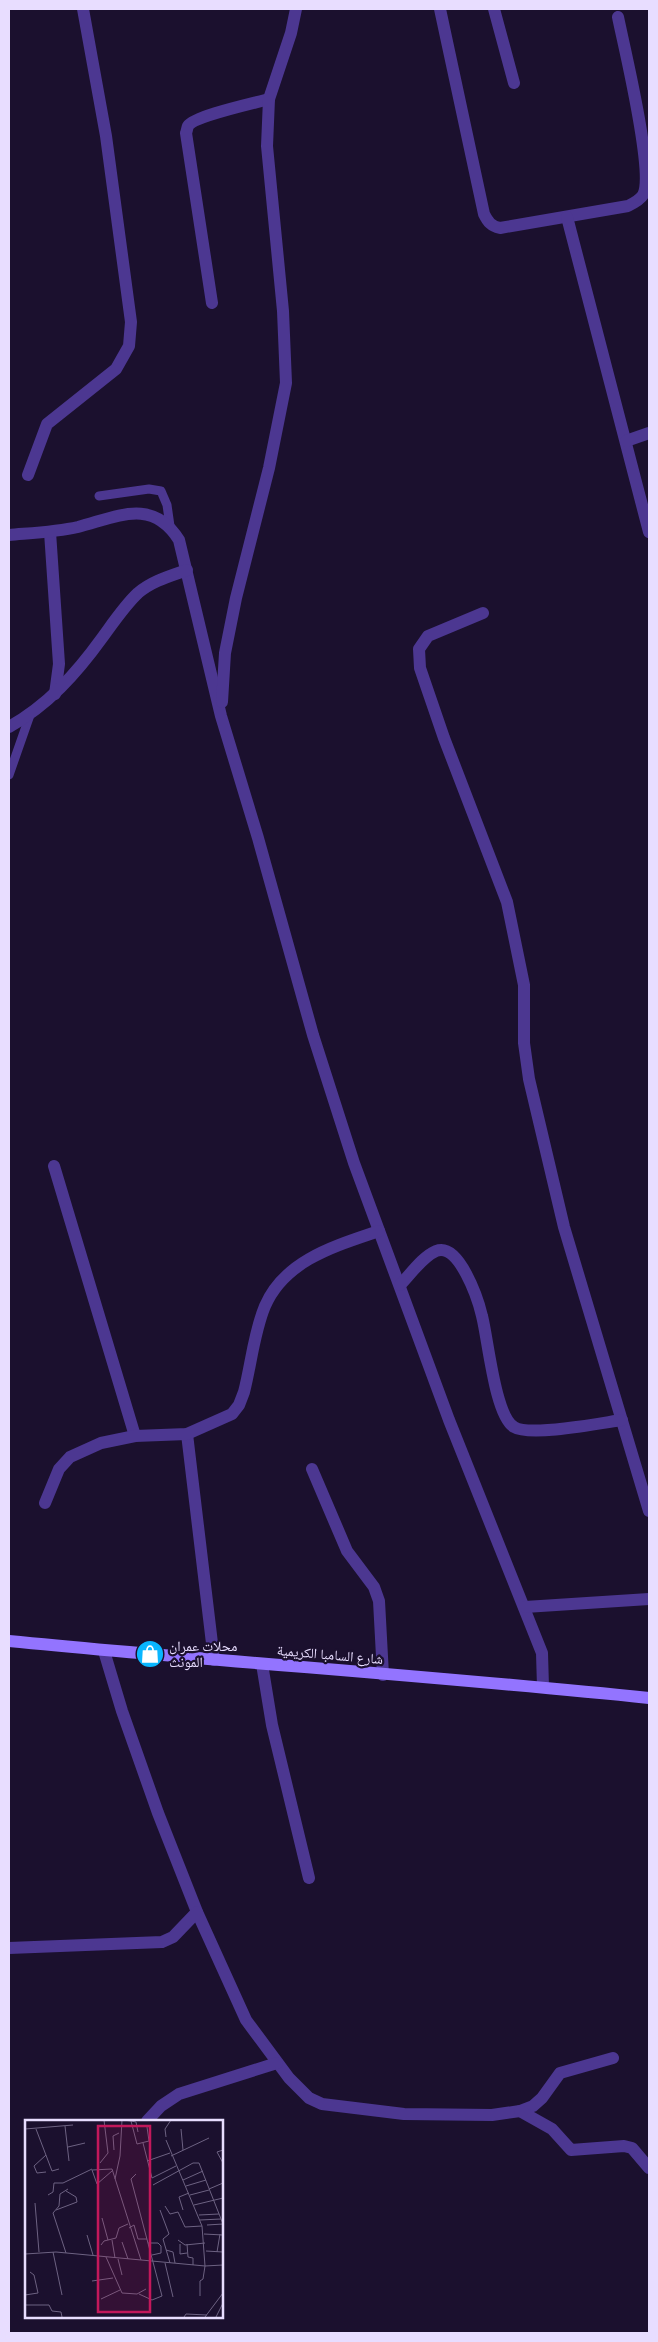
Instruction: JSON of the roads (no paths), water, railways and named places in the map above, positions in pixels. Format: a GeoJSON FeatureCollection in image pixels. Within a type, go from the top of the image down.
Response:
{"type":"FeatureCollection","features":[{"type":"Feature","properties":{"kind":"main road","name":"شارع السامبا الكريمية"},"geometry":{"type":"LineString","coordinates":[[9,1641],[104,1651],[543,1687],[649,1698]]}},
{"type":"Feature","properties":{"kind":"street"},"geometry":{"type":"LineString","coordinates":[[28,475],[47,424],[116,369],[129,346],[131,322],[106,136],[83,9]]}},
{"type":"Feature","properties":{"kind":"street"},"geometry":{"type":"LineString","coordinates":[[221,716],[225,654],[236,598],[269,468],[286,383],[283,311],[267,146],[268,99],[291,33],[296,9]]}},
{"type":"Feature","properties":{"kind":"street"},"geometry":{"type":"LineString","coordinates":[[440,9],[468,145],[487,221],[494,227],[500,228],[628,206],[644,195],[646,186],[644,150],[618,17]]}},
{"type":"Feature","properties":{"kind":"street"},"geometry":{"type":"LineString","coordinates":[[494,9],[514,83]]}},
{"type":"Feature","properties":{"kind":"street"},"geometry":{"type":"LineString","coordinates":[[212,303],[186,134],[188,126],[194,121],[220,112],[268,99]]}},
{"type":"Feature","properties":{"kind":"street"},"geometry":{"type":"LineString","coordinates":[[566,217],[649,532]]}},
{"type":"Feature","properties":{"kind":"street"},"geometry":{"type":"LineString","coordinates":[[626,441],[649,433]]}},
{"type":"Feature","properties":{"kind":"street"},"geometry":{"type":"LineString","coordinates":[[9,535],[50,532],[78,527],[115,516],[140,513],[158,518],[170,526],[178,540],[187,570],[221,716],[258,838],[312,1035],[354,1163],[449,1420],[542,1652],[543,1687]]}},
{"type":"Feature","properties":{"kind":"street"},"geometry":{"type":"LineString","coordinates":[[50,532],[60,664],[55,695]]}},
{"type":"Feature","properties":{"kind":"street"},"geometry":{"type":"LineString","coordinates":[[9,727],[30,715],[55,695],[84,663],[138,593],[159,579],[187,570]]}},
{"type":"Feature","properties":{"kind":"street"},"geometry":{"type":"LineString","coordinates":[[484,613],[428,636],[419,648],[420,668],[447,747],[499,876],[510,911],[524,985],[524,1043],[529,1078],[564,1228],[622,1420],[645,1479],[649,1511]]}},
{"type":"Feature","properties":{"kind":"street"},"geometry":{"type":"LineString","coordinates":[[54,1166],[135,1436]]}},
{"type":"Feature","properties":{"kind":"street"},"geometry":{"type":"LineString","coordinates":[[46,1503],[60,1469],[70,1457],[101,1443],[135,1436],[187,1434],[226,1418],[240,1405],[264,1308],[274,1288],[288,1273],[308,1259],[380,1231]]}},
{"type":"Feature","properties":{"kind":"street"},"geometry":{"type":"LineString","coordinates":[[400,1285],[436,1251],[445,1250],[452,1253],[465,1272],[482,1313],[500,1404],[505,1419],[514,1428],[528,1431],[555,1429],[622,1420]]}},
{"type":"Feature","properties":{"kind":"street"},"geometry":{"type":"LineString","coordinates":[[187,1434],[214,1660]]}},
{"type":"Feature","properties":{"kind":"street"},"geometry":{"type":"LineString","coordinates":[[312,1470],[347,1551],[374,1587],[379,1601],[384,1674]]}},
{"type":"Feature","properties":{"kind":"street"},"geometry":{"type":"LineString","coordinates":[[525,1607],[649,1598]]}},
{"type":"Feature","properties":{"kind":"street"},"geometry":{"type":"LineString","coordinates":[[104,1651],[122,1711],[197,1912],[246,2020],[277,2063],[301,2091],[322,2104],[404,2114],[492,2115],[520,2111],[532,2106],[542,2098],[557,2077],[564,2071],[613,2058]]}},
{"type":"Feature","properties":{"kind":"street"},"geometry":{"type":"LineString","coordinates":[[262,1664],[272,1725],[309,1878]]}},
{"type":"Feature","properties":{"kind":"street"},"geometry":{"type":"LineString","coordinates":[[9,1948],[162,1942],[173,1937],[197,1912]]}},
{"type":"Feature","properties":{"kind":"street"},"geometry":{"type":"LineString","coordinates":[[148,2120],[161,2106],[179,2094],[277,2063]]}},
{"type":"Feature","properties":{"kind":"street"},"geometry":{"type":"LineString","coordinates":[[520,2111],[552,2129],[571,2150],[624,2146],[632,2148],[649,2168]]}},
{"type":"Feature","properties":{"kind":"lane"},"geometry":{"type":"LineString","coordinates":[[100,496],[150,489],[161,491],[167,504],[170,526]]}},
{"type":"Feature","properties":{"kind":"lane"},"geometry":{"type":"LineString","coordinates":[[9,775],[30,715]]}},
{"type":"Feature","properties":{"kind":"place","name":"محلات عمران المونث"},"geometry":{"type":"Point","coordinates":[150,1654]}}]}
